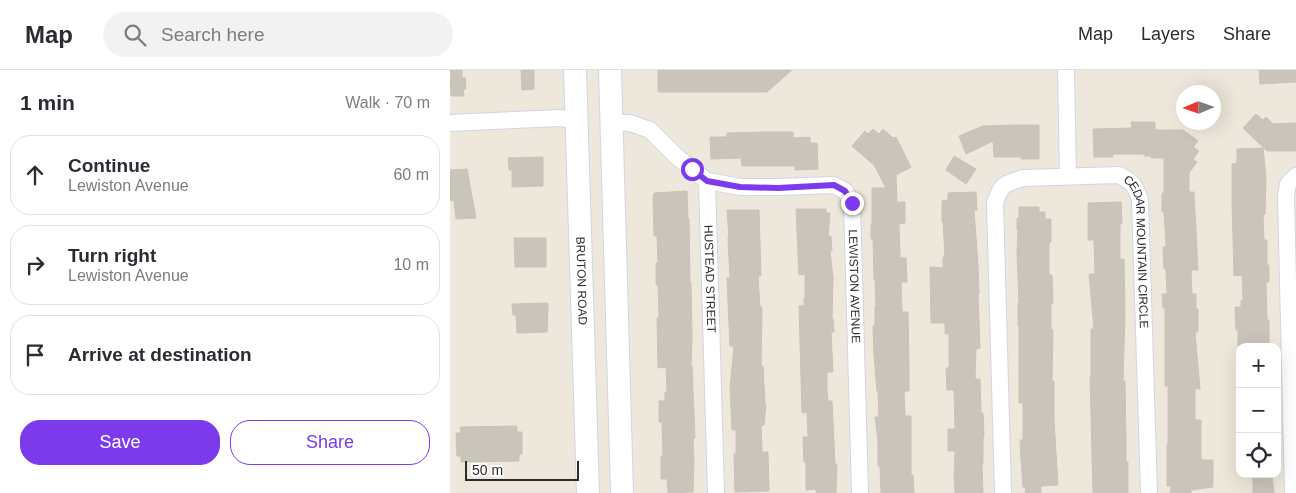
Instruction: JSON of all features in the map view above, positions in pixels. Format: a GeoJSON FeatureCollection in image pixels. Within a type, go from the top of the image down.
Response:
{"type":"FeatureCollection","features":[{"type":"Feature","properties":{"kind":"main road","name":"BRUTON ROAD"},"geometry":{"type":"LineString","coordinates":[[575,70],[588,493]]}},
{"type":"Feature","properties":{"kind":"main road"},"geometry":{"type":"LineString","coordinates":[[610,70],[622,493]]}},
{"type":"Feature","properties":{"kind":"main road"},"geometry":{"type":"LineString","coordinates":[[576,120],[611,123]]}},
{"type":"Feature","properties":{"kind":"main road"},"geometry":{"type":"LineString","coordinates":[[584,363],[618,361]]}},
{"type":"Feature","properties":{"kind":"street"},"geometry":{"type":"LineString","coordinates":[[1066,70],[1068,176]]}},
{"type":"Feature","properties":{"kind":"street"},"geometry":{"type":"LineString","coordinates":[[450,123],[560,118],[576,120]]}},
{"type":"Feature","properties":{"kind":"street"},"geometry":{"type":"LineString","coordinates":[[611,123],[630,123],[650,130],[676,156],[707,181]]}},
{"type":"Feature","properties":{"kind":"street","name":"CEDAR MOUNTAIN CIRCLE"},"geometry":{"type":"LineString","coordinates":[[1003,493],[994,204],[999,190],[1009,182],[1023,178],[1119,175],[1131,181],[1137,190],[1140,200],[1149,493]]}},
{"type":"Feature","properties":{"kind":"street"},"geometry":{"type":"LineString","coordinates":[[1293,493],[1286,196],[1288,184],[1296,176]]}},
{"type":"Feature","properties":{"kind":"street","name":"HUSTEAD STREET"},"geometry":{"type":"LineString","coordinates":[[707,181],[716,493]]}},
{"type":"Feature","properties":{"kind":"street","name":"LEWISTON AVENUE"},"geometry":{"type":"LineString","coordinates":[[707,181],[740,187],[778,188],[834,185],[845,191],[852,203],[860,493]]}},
{"type":"Feature","properties":{"kind":"building"},"geometry":{"type":"Polygon","coordinates":[[[450,70],[462,70],[462,78],[465,77],[466,89],[463,89],[464,96],[451,96],[450,70]]]}},
{"type":"Feature","properties":{"kind":"building"},"geometry":{"type":"Polygon","coordinates":[[[521,70],[534,70],[534,89],[522,90],[521,70]]]}},
{"type":"Feature","properties":{"kind":"building"},"geometry":{"type":"Polygon","coordinates":[[[658,70],[792,70],[767,92],[658,92],[658,70]]]}},
{"type":"Feature","properties":{"kind":"building"},"geometry":{"type":"Polygon","coordinates":[[[1259,70],[1296,70],[1296,82],[1260,84],[1259,70]]]}},
{"type":"Feature","properties":{"kind":"building"},"geometry":{"type":"Polygon","coordinates":[[[1256,114],[1263,120],[1266,117],[1273,124],[1296,123],[1296,151],[1267,151],[1243,128],[1256,114]]]}},
{"type":"Feature","properties":{"kind":"building"},"geometry":{"type":"Polygon","coordinates":[[[1131,122],[1155,122],[1155,130],[1183,130],[1198,141],[1193,147],[1199,151],[1193,159],[1197,162],[1189,173],[1189,192],[1194,192],[1198,270],[1191,270],[1192,294],[1196,294],[1196,309],[1198,309],[1198,332],[1195,332],[1200,389],[1195,389],[1195,420],[1201,420],[1201,460],[1213,460],[1213,487],[1191,490],[1191,493],[1170,493],[1171,486],[1167,486],[1168,386],[1165,386],[1165,308],[1163,308],[1162,294],[1167,294],[1163,247],[1166,247],[1164,212],[1162,212],[1164,158],[1151,158],[1151,156],[1144,156],[1144,154],[1113,154],[1113,157],[1094,157],[1093,129],[1132,128],[1131,122]]]}},
{"type":"Feature","properties":{"kind":"building"},"geometry":{"type":"Polygon","coordinates":[[[1039,125],[1039,159],[994,157],[993,141],[966,154],[959,136],[983,126],[1039,125]]]}},
{"type":"Feature","properties":{"kind":"building"},"geometry":{"type":"Polygon","coordinates":[[[873,129],[879,134],[883,129],[893,138],[896,137],[911,167],[896,175],[897,202],[905,202],[905,223],[899,224],[900,258],[906,258],[907,282],[901,282],[902,312],[908,312],[909,391],[904,391],[905,416],[911,416],[911,475],[913,475],[914,493],[881,493],[875,417],[879,417],[874,355],[873,326],[875,326],[876,306],[871,224],[872,188],[886,188],[874,165],[852,146],[865,131],[868,134],[873,129]]]}},
{"type":"Feature","properties":{"kind":"building"},"geometry":{"type":"Polygon","coordinates":[[[793,132],[793,138],[810,137],[810,143],[817,143],[818,169],[795,170],[795,166],[742,166],[741,158],[711,159],[710,137],[727,137],[727,133],[793,132]]]}},
{"type":"Feature","properties":{"kind":"building"},"geometry":{"type":"Polygon","coordinates":[[[1263,148],[1266,177],[1265,214],[1263,214],[1264,240],[1267,240],[1267,265],[1269,265],[1269,282],[1266,282],[1269,343],[1238,343],[1235,307],[1241,307],[1241,301],[1243,300],[1242,275],[1234,276],[1232,201],[1232,164],[1237,163],[1237,149],[1263,148]]]}},
{"type":"Feature","properties":{"kind":"building"},"geometry":{"type":"Polygon","coordinates":[[[954,156],[976,169],[966,184],[946,170],[954,156]]]}},
{"type":"Feature","properties":{"kind":"building"},"geometry":{"type":"Polygon","coordinates":[[[543,157],[543,186],[512,187],[512,170],[509,170],[508,158],[543,157]]]}},
{"type":"Feature","properties":{"kind":"building"},"geometry":{"type":"Polygon","coordinates":[[[467,169],[476,218],[456,219],[454,200],[450,201],[450,170],[467,169]]]}},
{"type":"Feature","properties":{"kind":"building"},"geometry":{"type":"Polygon","coordinates":[[[687,191],[691,283],[691,366],[695,438],[693,438],[693,492],[668,493],[667,479],[661,479],[661,456],[663,456],[662,422],[659,422],[659,401],[665,401],[665,392],[667,392],[666,367],[658,368],[657,318],[659,317],[656,263],[658,263],[657,236],[654,236],[653,198],[654,193],[687,191]]]}},
{"type":"Feature","properties":{"kind":"building"},"geometry":{"type":"Polygon","coordinates":[[[976,192],[977,210],[974,210],[978,265],[980,348],[976,349],[975,379],[980,379],[981,413],[983,413],[983,493],[955,493],[955,451],[948,451],[948,429],[955,429],[954,390],[947,390],[946,368],[949,368],[949,334],[945,334],[945,323],[931,323],[930,267],[943,268],[943,257],[945,257],[942,201],[948,200],[948,193],[976,192]]]}},
{"type":"Feature","properties":{"kind":"building"},"geometry":{"type":"Polygon","coordinates":[[[1121,202],[1120,259],[1124,259],[1123,381],[1125,381],[1128,493],[1093,493],[1090,377],[1091,329],[1094,329],[1089,274],[1095,274],[1094,240],[1088,240],[1088,203],[1121,202]]]}},
{"type":"Feature","properties":{"kind":"building"},"geometry":{"type":"Polygon","coordinates":[[[1019,207],[1039,207],[1039,212],[1045,212],[1045,219],[1051,219],[1049,275],[1052,275],[1052,381],[1054,381],[1054,421],[1058,485],[1041,486],[1041,493],[1025,493],[1026,487],[1023,487],[1020,440],[1023,440],[1023,403],[1019,403],[1017,218],[1019,218],[1019,207]]]}},
{"type":"Feature","properties":{"kind":"building"},"geometry":{"type":"Polygon","coordinates":[[[796,209],[826,209],[826,213],[830,213],[828,236],[831,236],[832,251],[830,251],[833,277],[832,319],[834,332],[831,332],[833,372],[827,372],[827,389],[828,401],[832,401],[835,464],[837,464],[836,493],[816,493],[816,489],[806,490],[806,462],[804,462],[803,437],[808,437],[807,412],[802,413],[799,306],[804,306],[805,274],[799,275],[796,209]]]}},
{"type":"Feature","properties":{"kind":"building"},"geometry":{"type":"Polygon","coordinates":[[[727,210],[759,210],[761,276],[758,276],[760,307],[762,307],[761,366],[763,366],[766,404],[764,425],[761,425],[762,452],[768,452],[769,491],[735,492],[734,454],[736,454],[736,430],[732,430],[730,388],[734,346],[730,346],[727,210]]]}},
{"type":"Feature","properties":{"kind":"building"},"geometry":{"type":"Polygon","coordinates":[[[514,238],[546,238],[546,267],[515,267],[514,238]]]}},
{"type":"Feature","properties":{"kind":"building"},"geometry":{"type":"Polygon","coordinates":[[[548,303],[547,332],[517,333],[516,315],[513,315],[512,304],[548,303]]]}},
{"type":"Feature","properties":{"kind":"building"},"geometry":{"type":"Polygon","coordinates":[[[517,426],[517,432],[522,432],[522,454],[519,454],[519,461],[461,462],[461,456],[457,456],[456,433],[461,433],[460,427],[517,426]]]}},
{"type":"Feature","properties":{"kind":"building"},"geometry":{"type":"Polygon","coordinates":[[[1253,478],[1272,478],[1274,493],[1253,493],[1253,478]]]}},
{"type":"Feature","properties":{"kind":"route"},"geometry":{"type":"LineString","coordinates":[[692,169],[707,181],[740,187],[778,188],[834,185],[845,191],[852,203]]}}]}
